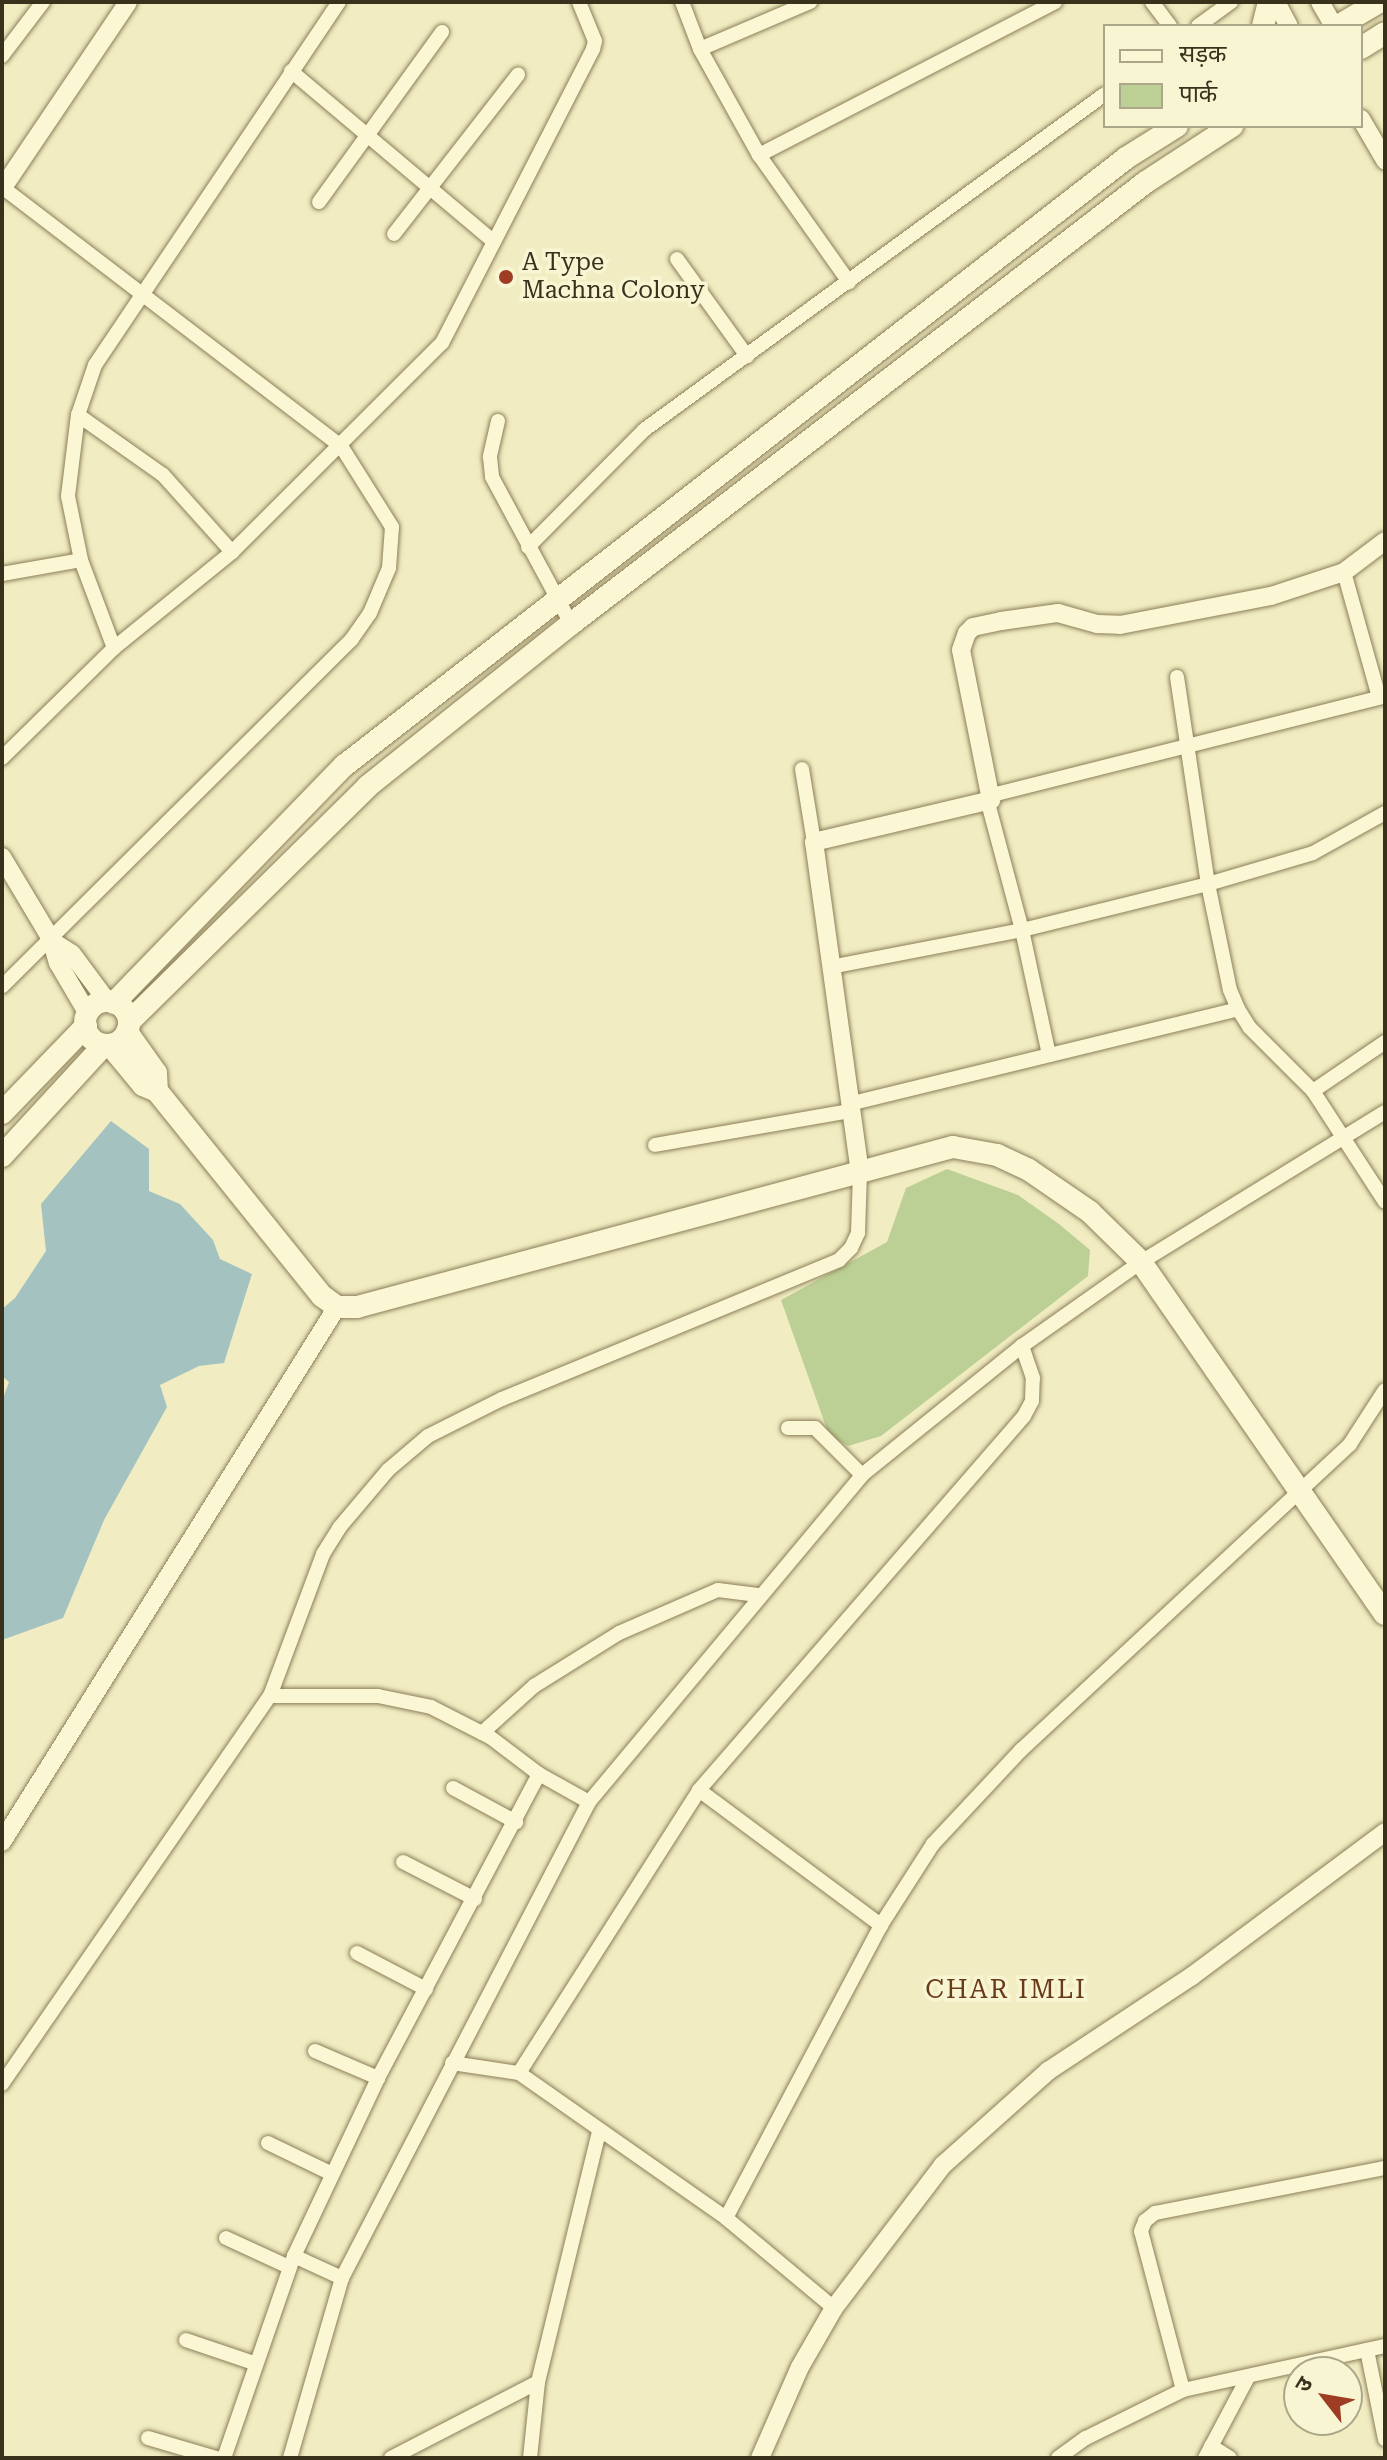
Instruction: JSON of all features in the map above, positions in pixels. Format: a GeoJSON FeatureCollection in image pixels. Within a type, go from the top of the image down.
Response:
{"type":"FeatureCollection","features":[{"type":"Feature","properties":{"kind":"main road"},"geometry":{"type":"LineString","coordinates":[[1264,24],[1269,2]]}},
{"type":"Feature","properties":{"kind":"main road"},"geometry":{"type":"LineString","coordinates":[[1340,24],[1378,2]]}},
{"type":"Feature","properties":{"kind":"main road"},"geometry":{"type":"LineString","coordinates":[[1363,47],[1385,33]]}},
{"type":"Feature","properties":{"kind":"main road"},"geometry":{"type":"LineString","coordinates":[[2,1113],[87,1020],[96,1005],[111,1002],[188,928],[345,765],[1126,158],[1174,128]]}},
{"type":"Feature","properties":{"kind":"main road"},"geometry":{"type":"LineString","coordinates":[[1185,128],[1196,147]]}},
{"type":"Feature","properties":{"kind":"main road"},"geometry":{"type":"LineString","coordinates":[[2,1156],[206,946],[368,786],[571,624],[1041,263],[1196,147],[1229,128]]}},
{"type":"Feature","properties":{"kind":"main road"},"geometry":{"type":"LineString","coordinates":[[1023,239],[1041,263]]}},
{"type":"Feature","properties":{"kind":"main road"},"geometry":{"type":"LineString","coordinates":[[188,928],[206,946]]}},
{"type":"Feature","properties":{"kind":"main road"},"geometry":{"type":"LineString","coordinates":[[111,1002],[125,1011],[117,1036],[143,1085],[157,1091],[322,1296],[337,1307],[357,1307],[953,1147],[997,1155],[1029,1170],[1090,1212],[1141,1262],[1385,1614]]}},
{"type":"Feature","properties":{"kind":"main road"},"geometry":{"type":"LineString","coordinates":[[87,1020],[92,1039],[117,1036]]}},
{"type":"Feature","properties":{"kind":"street"},"geometry":{"type":"LineString","coordinates":[[2,56],[43,2]]}},
{"type":"Feature","properties":{"kind":"street"},"geometry":{"type":"LineString","coordinates":[[2,986],[52,940],[352,639],[370,613],[389,568],[392,527],[341,446],[2,188],[128,2]]}},
{"type":"Feature","properties":{"kind":"street"},"geometry":{"type":"LineString","coordinates":[[114,648],[81,560],[68,496],[78,415],[95,365],[339,2]]}},
{"type":"Feature","properties":{"kind":"street"},"geometry":{"type":"LineString","coordinates":[[2,758],[114,648],[232,552],[442,343],[593,49],[595,41],[579,2]]}},
{"type":"Feature","properties":{"kind":"street"},"geometry":{"type":"LineString","coordinates":[[682,2],[700,49],[759,155],[849,282]]}},
{"type":"Feature","properties":{"kind":"street"},"geometry":{"type":"LineString","coordinates":[[700,49],[810,2]]}},
{"type":"Feature","properties":{"kind":"street"},"geometry":{"type":"LineString","coordinates":[[759,155],[1055,2]]}},
{"type":"Feature","properties":{"kind":"street"},"geometry":{"type":"LineString","coordinates":[[1152,2],[1168,24]]}},
{"type":"Feature","properties":{"kind":"street"},"geometry":{"type":"LineString","coordinates":[[1201,24],[1231,2]]}},
{"type":"Feature","properties":{"kind":"street"},"geometry":{"type":"LineString","coordinates":[[1276,2],[1288,24]]}},
{"type":"Feature","properties":{"kind":"street"},"geometry":{"type":"LineString","coordinates":[[1320,2],[1335,24]]}},
{"type":"Feature","properties":{"kind":"street"},"geometry":{"type":"LineString","coordinates":[[319,202],[442,32]]}},
{"type":"Feature","properties":{"kind":"street"},"geometry":{"type":"LineString","coordinates":[[291,71],[494,242]]}},
{"type":"Feature","properties":{"kind":"street"},"geometry":{"type":"LineString","coordinates":[[394,234],[518,75]]}},
{"type":"Feature","properties":{"kind":"street"},"geometry":{"type":"LineString","coordinates":[[528,547],[644,430],[1103,95]]}},
{"type":"Feature","properties":{"kind":"street"},"geometry":{"type":"LineString","coordinates":[[1363,122],[1385,160]]}},
{"type":"Feature","properties":{"kind":"street"},"geometry":{"type":"LineString","coordinates":[[677,259],[747,356]]}},
{"type":"Feature","properties":{"kind":"street"},"geometry":{"type":"LineString","coordinates":[[78,415],[163,475],[232,552]]}},
{"type":"Feature","properties":{"kind":"street"},"geometry":{"type":"LineString","coordinates":[[498,421],[490,457],[492,477],[571,624]]}},
{"type":"Feature","properties":{"kind":"street"},"geometry":{"type":"LineString","coordinates":[[1049,1055],[990,799],[961,650],[962,641],[973,627],[1058,613],[1097,624],[1120,625],[1271,596],[1344,572],[1385,541]]}},
{"type":"Feature","properties":{"kind":"street"},"geometry":{"type":"LineString","coordinates":[[2,574],[81,560]]}},
{"type":"Feature","properties":{"kind":"street"},"geometry":{"type":"LineString","coordinates":[[814,842],[990,799],[1188,744],[1382,697],[1344,572]]}},
{"type":"Feature","properties":{"kind":"street"},"geometry":{"type":"LineString","coordinates":[[1177,677],[1208,884],[1230,990],[1250,1028],[1313,1091],[1385,1202]]}},
{"type":"Feature","properties":{"kind":"street"},"geometry":{"type":"LineString","coordinates":[[2,2084],[270,1696],[323,1554],[339,1528],[407,1451],[428,1436],[502,1399],[839,1260],[858,1233],[860,1173],[802,769]]}},
{"type":"Feature","properties":{"kind":"street"},"geometry":{"type":"LineString","coordinates":[[830,967],[1022,930],[1208,884],[1313,853],[1385,813]]}},
{"type":"Feature","properties":{"kind":"street"},"geometry":{"type":"LineString","coordinates":[[2,857],[52,940],[58,963],[87,1020]]}},
{"type":"Feature","properties":{"kind":"street"},"geometry":{"type":"LineString","coordinates":[[52,940],[72,954],[111,1002]]}},
{"type":"Feature","properties":{"kind":"street"},"geometry":{"type":"LineString","coordinates":[[655,1145],[850,1107],[1238,1009]]}},
{"type":"Feature","properties":{"kind":"street"},"geometry":{"type":"LineString","coordinates":[[1313,1091],[1385,1042]]}},
{"type":"Feature","properties":{"kind":"street"},"geometry":{"type":"LineString","coordinates":[[290,2458],[342,2278],[589,1802],[758,1595],[862,1475],[1022,1346],[1141,1262],[1385,1112]]}},
{"type":"Feature","properties":{"kind":"street"},"geometry":{"type":"LineString","coordinates":[[2,1842],[337,1307]]}},
{"type":"Feature","properties":{"kind":"street"},"geometry":{"type":"LineString","coordinates":[[519,2073],[699,1790],[1024,1416],[1032,1401],[1033,1378],[1022,1346]]}},
{"type":"Feature","properties":{"kind":"street"},"geometry":{"type":"LineString","coordinates":[[726,2218],[881,1925],[933,1844],[979,1792],[1350,1444],[1385,1390]]}},
{"type":"Feature","properties":{"kind":"street"},"geometry":{"type":"LineString","coordinates":[[788,1428],[808,1425],[815,1428],[862,1475]]}},
{"type":"Feature","properties":{"kind":"street"},"geometry":{"type":"LineString","coordinates":[[482,1733],[534,1686],[619,1633],[718,1590],[758,1595]]}},
{"type":"Feature","properties":{"kind":"street"},"geometry":{"type":"LineString","coordinates":[[270,1696],[378,1696],[431,1707],[482,1733],[539,1774],[589,1802]]}},
{"type":"Feature","properties":{"kind":"street"},"geometry":{"type":"LineString","coordinates":[[224,2458],[254,2363],[292,2261],[332,2174],[378,2078],[539,1774]]}},
{"type":"Feature","properties":{"kind":"street"},"geometry":{"type":"LineString","coordinates":[[453,1788],[516,1822]]}},
{"type":"Feature","properties":{"kind":"street"},"geometry":{"type":"LineString","coordinates":[[699,1790],[881,1925]]}},
{"type":"Feature","properties":{"kind":"street"},"geometry":{"type":"LineString","coordinates":[[760,2458],[800,2367],[834,2308],[943,2165],[1048,2071],[1192,1976],[1384,1834]]}},
{"type":"Feature","properties":{"kind":"street"},"geometry":{"type":"LineString","coordinates":[[403,1862],[475,1899]]}},
{"type":"Feature","properties":{"kind":"street"},"geometry":{"type":"LineString","coordinates":[[357,1953],[426,1989]]}},
{"type":"Feature","properties":{"kind":"street"},"geometry":{"type":"LineString","coordinates":[[315,2051],[378,2078]]}},
{"type":"Feature","properties":{"kind":"street"},"geometry":{"type":"LineString","coordinates":[[452,2063],[519,2073],[599,2132],[726,2218],[834,2308]]}},
{"type":"Feature","properties":{"kind":"street"},"geometry":{"type":"LineString","coordinates":[[530,2458],[538,2382],[599,2132]]}},
{"type":"Feature","properties":{"kind":"street"},"geometry":{"type":"LineString","coordinates":[[268,2143],[332,2174]]}},
{"type":"Feature","properties":{"kind":"street"},"geometry":{"type":"LineString","coordinates":[[1183,2390],[1141,2231],[1145,2221],[1155,2213],[1385,2168]]}},
{"type":"Feature","properties":{"kind":"street"},"geometry":{"type":"LineString","coordinates":[[226,2238],[342,2278]]}},
{"type":"Feature","properties":{"kind":"street"},"geometry":{"type":"LineString","coordinates":[[186,2340],[254,2363]]}},
{"type":"Feature","properties":{"kind":"street"},"geometry":{"type":"LineString","coordinates":[[1058,2458],[1086,2438],[1183,2390],[1385,2346]]}},
{"type":"Feature","properties":{"kind":"street"},"geometry":{"type":"LineString","coordinates":[[1367,2350],[1385,2439]]}},
{"type":"Feature","properties":{"kind":"street"},"geometry":{"type":"LineString","coordinates":[[1230,2458],[1208,2452],[1248,2377]]}},
{"type":"Feature","properties":{"kind":"street"},"geometry":{"type":"LineString","coordinates":[[391,2458],[538,2382]]}},
{"type":"Feature","properties":{"kind":"street"},"geometry":{"type":"LineString","coordinates":[[148,2438],[216,2458]]}},
{"type":"Feature","properties":{"kind":"green space"},"geometry":{"type":"Polygon","coordinates":[[[947,1169],[1018,1195],[1059,1224],[1090,1250],[1088,1276],[881,1436],[848,1446],[829,1435],[781,1300],[887,1242],[906,1188],[947,1169]]]}},
{"type":"Feature","properties":{"kind":"water"},"geometry":{"type":"Polygon","coordinates":[[[111,1121],[149,1149],[149,1191],[180,1204],[213,1240],[220,1259],[252,1274],[224,1363],[199,1366],[160,1385],[167,1407],[104,1520],[63,1618],[2,1640],[2,1401],[9,1382],[2,1376],[2,1309],[15,1298],[46,1251],[41,1204],[111,1121]]]}},
{"type":"Feature","properties":{"kind":"place","name":"A Type Machna Colony"},"geometry":{"type":"Point","coordinates":[506,277]}},
{"type":"Feature","properties":{"kind":"district","name":"CHAR IMLI"},"geometry":{"type":"Point","coordinates":[1006,1990]}}]}
